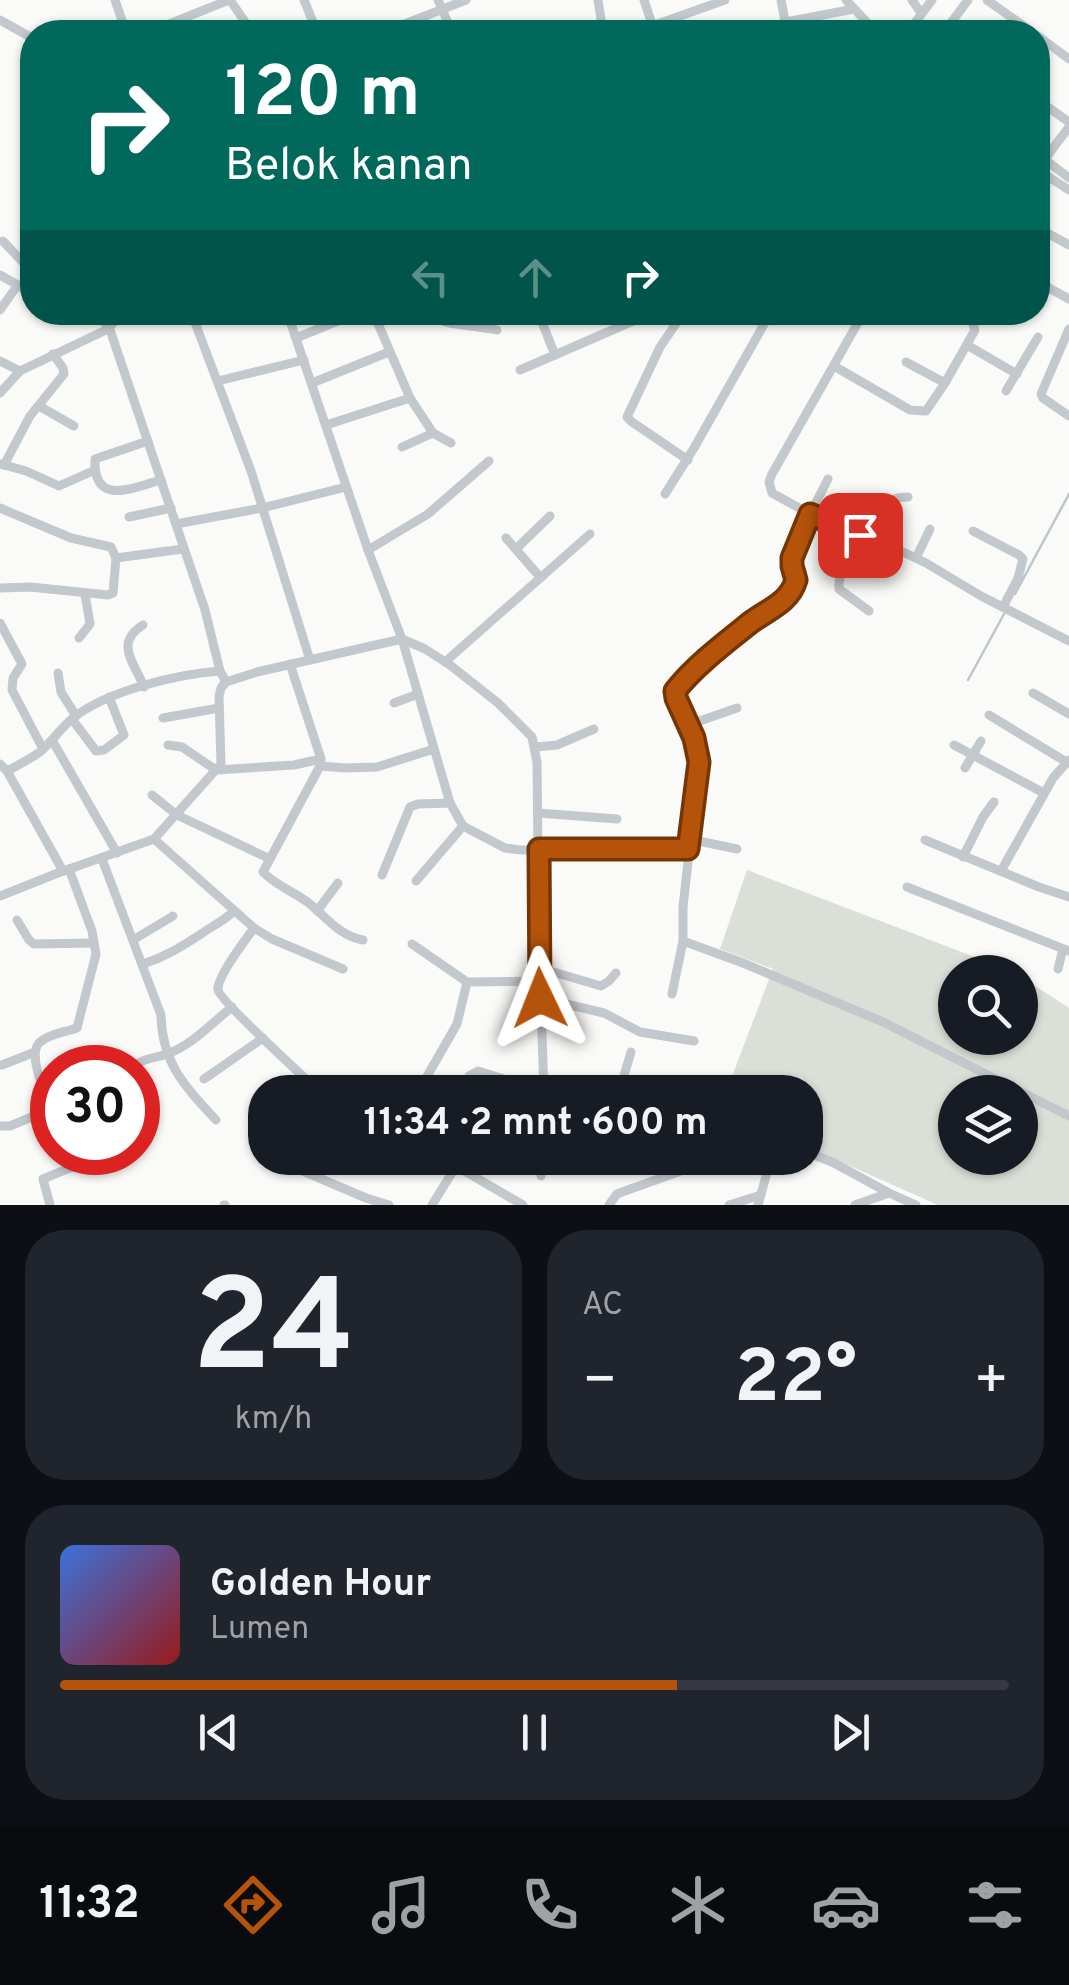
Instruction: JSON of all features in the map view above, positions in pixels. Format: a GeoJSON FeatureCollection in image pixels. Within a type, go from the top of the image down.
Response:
{"type":"FeatureCollection","features":[{"type":"Feature","properties":{"kind":"street"},"geometry":{"type":"LineString","coordinates":[[175,20],[213,3],[230,0]]}},
{"type":"Feature","properties":{"kind":"street"},"geometry":{"type":"LineString","coordinates":[[409,20],[440,5],[466,0]]}},
{"type":"Feature","properties":{"kind":"street"},"geometry":{"type":"LineString","coordinates":[[665,20],[699,5],[725,0]]}},
{"type":"Feature","properties":{"kind":"street"},"geometry":{"type":"LineString","coordinates":[[846,0],[864,20]]}},
{"type":"Feature","properties":{"kind":"street"},"geometry":{"type":"LineString","coordinates":[[912,0],[921,13]]}},
{"type":"Feature","properties":{"kind":"street"},"geometry":{"type":"LineString","coordinates":[[916,20],[932,0]]}},
{"type":"Feature","properties":{"kind":"street"},"geometry":{"type":"LineString","coordinates":[[987,0],[1015,20]]}},
{"type":"Feature","properties":{"kind":"street"},"geometry":{"type":"LineString","coordinates":[[814,20],[854,10]]}},
{"type":"Feature","properties":{"kind":"street"},"geometry":{"type":"LineString","coordinates":[[1050,146],[1069,124]]}},
{"type":"Feature","properties":{"kind":"street"},"geometry":{"type":"LineString","coordinates":[[3,241],[20,261]]}},
{"type":"Feature","properties":{"kind":"street"},"geometry":{"type":"LineString","coordinates":[[0,310],[20,293]]}},
{"type":"Feature","properties":{"kind":"street"},"geometry":{"type":"LineString","coordinates":[[107,325],[226,682]]}},
{"type":"Feature","properties":{"kind":"street"},"geometry":{"type":"LineString","coordinates":[[196,325],[252,472],[310,660]]}},
{"type":"Feature","properties":{"kind":"street"},"geometry":{"type":"LineString","coordinates":[[292,325],[402,639],[450,803],[464,826],[504,848],[689,844],[737,850]]}},
{"type":"Feature","properties":{"kind":"street"},"geometry":{"type":"LineString","coordinates":[[296,338],[328,325]]}},
{"type":"Feature","properties":{"kind":"street"},"geometry":{"type":"LineString","coordinates":[[378,325],[410,398],[433,433],[451,443]]}},
{"type":"Feature","properties":{"kind":"street"},"geometry":{"type":"LineString","coordinates":[[477,325],[497,330]]}},
{"type":"Feature","properties":{"kind":"street"},"geometry":{"type":"LineString","coordinates":[[543,325],[555,356]]}},
{"type":"Feature","properties":{"kind":"street"},"geometry":{"type":"LineString","coordinates":[[520,370],[625,325]]}},
{"type":"Feature","properties":{"kind":"street"},"geometry":{"type":"LineString","coordinates":[[675,325],[660,346],[627,417],[688,460]]}},
{"type":"Feature","properties":{"kind":"street"},"geometry":{"type":"LineString","coordinates":[[666,494],[763,325]]}},
{"type":"Feature","properties":{"kind":"street"},"geometry":{"type":"LineString","coordinates":[[857,325],[769,482],[772,492],[810,514],[916,558],[1069,641]]}},
{"type":"Feature","properties":{"kind":"street"},"geometry":{"type":"LineString","coordinates":[[834,366],[920,412],[929,408],[945,383],[968,345],[975,330],[973,325]]}},
{"type":"Feature","properties":{"kind":"street"},"geometry":{"type":"LineString","coordinates":[[0,393],[20,371],[110,327]]}},
{"type":"Feature","properties":{"kind":"street"},"geometry":{"type":"LineString","coordinates":[[1069,328],[1041,394],[1069,416]]}},
{"type":"Feature","properties":{"kind":"street"},"geometry":{"type":"LineString","coordinates":[[1006,391],[1038,337]]}},
{"type":"Feature","properties":{"kind":"street"},"geometry":{"type":"LineString","coordinates":[[968,345],[1017,374]]}},
{"type":"Feature","properties":{"kind":"street"},"geometry":{"type":"LineString","coordinates":[[312,384],[389,352]]}},
{"type":"Feature","properties":{"kind":"street"},"geometry":{"type":"LineString","coordinates":[[53,354],[64,374],[30,416],[2,464],[59,486],[95,470]]}},
{"type":"Feature","properties":{"kind":"street"},"geometry":{"type":"LineString","coordinates":[[218,382],[304,360]]}},
{"type":"Feature","properties":{"kind":"street"},"geometry":{"type":"LineString","coordinates":[[0,361],[20,371]]}},
{"type":"Feature","properties":{"kind":"street"},"geometry":{"type":"LineString","coordinates":[[906,362],[945,383]]}},
{"type":"Feature","properties":{"kind":"street"},"geometry":{"type":"LineString","coordinates":[[326,425],[410,398]]}},
{"type":"Feature","properties":{"kind":"street"},"geometry":{"type":"LineString","coordinates":[[40,406],[74,426]]}},
{"type":"Feature","properties":{"kind":"street"},"geometry":{"type":"LineString","coordinates":[[402,447],[433,433]]}},
{"type":"Feature","properties":{"kind":"street"},"geometry":{"type":"LineString","coordinates":[[148,442],[100,456],[95,459],[95,470],[103,488],[111,492],[161,480]]}},
{"type":"Feature","properties":{"kind":"street"},"geometry":{"type":"LineString","coordinates":[[368,550],[428,514],[490,461]]}},
{"type":"Feature","properties":{"kind":"street"},"geometry":{"type":"LineString","coordinates":[[672,994],[683,941],[682,906],[699,762],[675,691],[746,626],[789,595],[796,580],[792,558],[828,478]]}},
{"type":"Feature","properties":{"kind":"street"},"geometry":{"type":"LineString","coordinates":[[176,524],[346,487]]}},
{"type":"Feature","properties":{"kind":"street"},"geometry":{"type":"LineString","coordinates":[[869,611],[842,592],[838,575],[860,535],[891,500],[908,497]]}},
{"type":"Feature","properties":{"kind":"street"},"geometry":{"type":"LineString","coordinates":[[0,522],[1,508],[70,538],[110,548],[116,558],[113,594],[0,588]]}},
{"type":"Feature","properties":{"kind":"street"},"geometry":{"type":"LineString","coordinates":[[129,517],[171,508]]}},
{"type":"Feature","properties":{"kind":"street"},"geometry":{"type":"LineString","coordinates":[[516,548],[550,516]]}},
{"type":"Feature","properties":{"kind":"street"},"geometry":{"type":"LineString","coordinates":[[916,558],[930,529]]}},
{"type":"Feature","properties":{"kind":"street"},"geometry":{"type":"LineString","coordinates":[[973,531],[1023,559],[1007,609]]}},
{"type":"Feature","properties":{"kind":"street"},"geometry":{"type":"LineString","coordinates":[[445,662],[590,534]]}},
{"type":"Feature","properties":{"kind":"street"},"geometry":{"type":"LineString","coordinates":[[506,538],[540,577]]}},
{"type":"Feature","properties":{"kind":"street"},"geometry":{"type":"LineString","coordinates":[[116,558],[183,548]]}},
{"type":"Feature","properties":{"kind":"street"},"geometry":{"type":"LineString","coordinates":[[79,638],[90,624],[85,594]]}},
{"type":"Feature","properties":{"kind":"street"},"geometry":{"type":"LineString","coordinates":[[0,623],[22,664],[13,678],[12,690],[42,749]]}},
{"type":"Feature","properties":{"kind":"street"},"geometry":{"type":"LineString","coordinates":[[143,625],[132,632],[128,647],[144,687]]}},
{"type":"Feature","properties":{"kind":"street"},"geometry":{"type":"LineString","coordinates":[[1,894],[154,838],[221,764],[219,696],[226,682],[402,639],[445,662],[498,703],[526,729],[535,747],[544,1075]]}},
{"type":"Feature","properties":{"kind":"street"},"geometry":{"type":"LineString","coordinates":[[290,664],[320,763],[262,870],[272,882],[308,902],[340,931],[363,940]]}},
{"type":"Feature","properties":{"kind":"street"},"geometry":{"type":"LineString","coordinates":[[0,783],[6,770],[42,749],[74,718],[109,698],[172,678],[220,670]]}},
{"type":"Feature","properties":{"kind":"street"},"geometry":{"type":"LineString","coordinates":[[58,673],[61,692],[96,751],[124,736],[109,698]]}},
{"type":"Feature","properties":{"kind":"street"},"geometry":{"type":"LineString","coordinates":[[0,696],[12,690]]}},
{"type":"Feature","properties":{"kind":"street"},"geometry":{"type":"LineString","coordinates":[[1033,693],[1069,714]]}},
{"type":"Feature","properties":{"kind":"street"},"geometry":{"type":"LineString","coordinates":[[394,702],[418,694]]}},
{"type":"Feature","properties":{"kind":"street"},"geometry":{"type":"LineString","coordinates":[[163,718],[220,708]]}},
{"type":"Feature","properties":{"kind":"street"},"geometry":{"type":"LineString","coordinates":[[688,725],[737,708]]}},
{"type":"Feature","properties":{"kind":"street"},"geometry":{"type":"LineString","coordinates":[[989,715],[1068,762],[1053,778],[1001,872]]}},
{"type":"Feature","properties":{"kind":"street"},"geometry":{"type":"LineString","coordinates":[[535,747],[557,746],[594,729]]}},
{"type":"Feature","properties":{"kind":"street"},"geometry":{"type":"LineString","coordinates":[[52,740],[117,853]]}},
{"type":"Feature","properties":{"kind":"street"},"geometry":{"type":"LineString","coordinates":[[964,768],[980,741]]}},
{"type":"Feature","properties":{"kind":"street"},"geometry":{"type":"LineString","coordinates":[[168,745],[182,748],[216,770],[320,763],[346,768],[377,767],[434,749]]}},
{"type":"Feature","properties":{"kind":"street"},"geometry":{"type":"LineString","coordinates":[[954,745],[1044,793]]}},
{"type":"Feature","properties":{"kind":"street"},"geometry":{"type":"LineString","coordinates":[[6,770],[66,870],[92,931],[96,954],[78,1028],[46,1038],[37,1045]]}},
{"type":"Feature","properties":{"kind":"street"},"geometry":{"type":"LineString","coordinates":[[152,795],[177,815],[268,858]]}},
{"type":"Feature","properties":{"kind":"street"},"geometry":{"type":"LineString","coordinates":[[963,857],[994,802]]}},
{"type":"Feature","properties":{"kind":"street"},"geometry":{"type":"LineString","coordinates":[[382,875],[410,807],[450,803]]}},
{"type":"Feature","properties":{"kind":"street"},"geometry":{"type":"LineString","coordinates":[[538,813],[616,819]]}},
{"type":"Feature","properties":{"kind":"street"},"geometry":{"type":"LineString","coordinates":[[416,881],[464,826]]}},
{"type":"Feature","properties":{"kind":"street"},"geometry":{"type":"LineString","coordinates":[[154,838],[254,928],[343,969]]}},
{"type":"Feature","properties":{"kind":"street"},"geometry":{"type":"LineString","coordinates":[[925,840],[1069,896]]}},
{"type":"Feature","properties":{"kind":"street"},"geometry":{"type":"LineString","coordinates":[[102,859],[160,1015],[166,1054],[180,1081],[216,1120]]}},
{"type":"Feature","properties":{"kind":"street"},"geometry":{"type":"LineString","coordinates":[[317,910],[338,883]]}},
{"type":"Feature","properties":{"kind":"street"},"geometry":{"type":"LineString","coordinates":[[908,887],[1066,950],[1058,970]]}},
{"type":"Feature","properties":{"kind":"street"},"geometry":{"type":"LineString","coordinates":[[142,964],[182,948],[234,911]]}},
{"type":"Feature","properties":{"kind":"street"},"geometry":{"type":"LineString","coordinates":[[133,940],[173,916]]}},
{"type":"Feature","properties":{"kind":"street"},"geometry":{"type":"LineString","coordinates":[[17,920],[34,944],[94,943]]}},
{"type":"Feature","properties":{"kind":"street"},"geometry":{"type":"LineString","coordinates":[[254,928],[218,986],[220,994],[298,1075]]}},
{"type":"Feature","properties":{"kind":"street"},"geometry":{"type":"LineString","coordinates":[[683,941],[882,1022],[1069,1116]]}},
{"type":"Feature","properties":{"kind":"street"},"geometry":{"type":"LineString","coordinates":[[412,944],[467,982],[540,981]]}},
{"type":"Feature","properties":{"kind":"street"},"geometry":{"type":"LineString","coordinates":[[540,968],[601,986],[616,973]]}},
{"type":"Feature","properties":{"kind":"street"},"geometry":{"type":"LineString","coordinates":[[428,1075],[457,1024],[467,982]]}},
{"type":"Feature","properties":{"kind":"street"},"geometry":{"type":"LineString","coordinates":[[540,998],[604,1012],[640,1032],[694,1041]]}},
{"type":"Feature","properties":{"kind":"street"},"geometry":{"type":"LineString","coordinates":[[160,1055],[197,1037],[232,1007]]}},
{"type":"Feature","properties":{"kind":"street"},"geometry":{"type":"LineString","coordinates":[[204,1079],[263,1038]]}},
{"type":"Feature","properties":{"kind":"street"},"geometry":{"type":"LineString","coordinates":[[624,1075],[631,1052]]}},
{"type":"Feature","properties":{"kind":"street"},"geometry":{"type":"LineString","coordinates":[[2,1065],[30,1054]]}},
{"type":"Feature","properties":{"kind":"street"},"geometry":{"type":"LineString","coordinates":[[0,1126],[30,1119]]}},
{"type":"Feature","properties":{"kind":"street"},"geometry":{"type":"LineString","coordinates":[[823,1159],[916,1205]]}},
{"type":"Feature","properties":{"kind":"street"},"geometry":{"type":"LineString","coordinates":[[50,1205],[43,1179],[53,1175]]}},
{"type":"Feature","properties":{"kind":"street"},"geometry":{"type":"LineString","coordinates":[[312,1175],[388,1205]]}},
{"type":"Feature","properties":{"kind":"street"},"geometry":{"type":"LineString","coordinates":[[432,1205],[450,1175]]}},
{"type":"Feature","properties":{"kind":"street"},"geometry":{"type":"LineString","coordinates":[[478,1175],[523,1205]]}},
{"type":"Feature","properties":{"kind":"street"},"geometry":{"type":"LineString","coordinates":[[609,1205],[617,1194],[669,1175]]}},
{"type":"Feature","properties":{"kind":"street"},"geometry":{"type":"LineString","coordinates":[[728,1205],[759,1200],[766,1175]]}},
{"type":"Feature","properties":{"kind":"street"},"geometry":{"type":"LineString","coordinates":[[856,1205],[890,1193]]}},
{"type":"Feature","properties":{"kind":"shaded area"},"geometry":{"type":"Polygon","coordinates":[[[747,870],[970,955],[938,955],[938,1055],[1038,1055],[1038,988],[1069,1008],[1069,1205],[938,1205],[823,1154],[823,1075],[732,1075],[773,969],[720,949],[747,870]]]}},
{"type":"Feature","properties":{"kind":"waterway"},"geometry":{"type":"LineString","coordinates":[[1015,594],[1069,494]]}},
{"type":"Feature","properties":{"kind":"waterway"},"geometry":{"type":"LineString","coordinates":[[968,680],[1004,614]]}},
{"type":"Feature","properties":{"kind":"route"},"geometry":{"type":"LineString","coordinates":[[540,998],[539,849],[688,849],[699,762],[675,691],[746,626],[779,605],[794,589],[792,558],[810,514],[860,535]]}}]}
